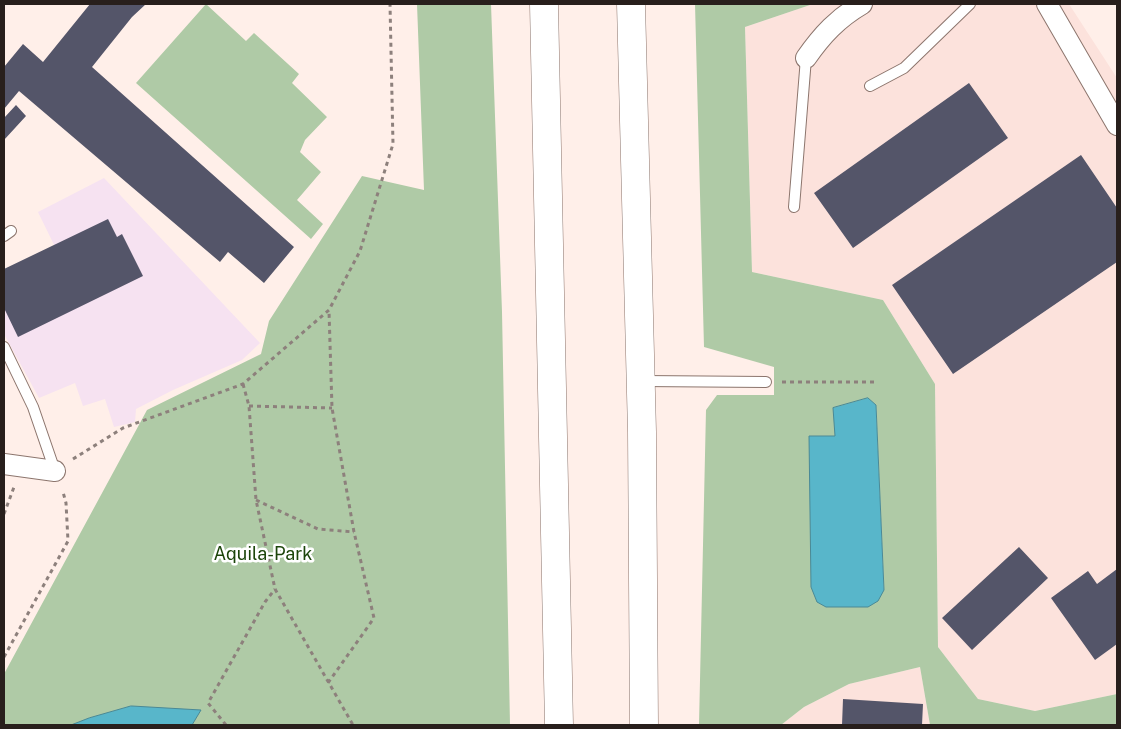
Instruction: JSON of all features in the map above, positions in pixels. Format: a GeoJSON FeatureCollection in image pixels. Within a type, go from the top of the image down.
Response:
{"type":"FeatureCollection","features":[{"type":"Feature","properties":{"kind":"highway"},"geometry":{"type":"LineString","coordinates":[[544,4],[559,725]]}},
{"type":"Feature","properties":{"kind":"highway"},"geometry":{"type":"LineString","coordinates":[[631,4],[641,381],[644,725]]}},
{"type":"Feature","properties":{"kind":"street"},"geometry":{"type":"LineString","coordinates":[[806,58],[823,34],[845,14],[862,4]]}},
{"type":"Feature","properties":{"kind":"street"},"geometry":{"type":"LineString","coordinates":[[1047,4],[1117,125]]}},
{"type":"Feature","properties":{"kind":"street"},"geometry":{"type":"LineString","coordinates":[[4,464],[55,471]]}},
{"type":"Feature","properties":{"kind":"lane"},"geometry":{"type":"LineString","coordinates":[[870,86],[904,68],[970,4]]}},
{"type":"Feature","properties":{"kind":"lane"},"geometry":{"type":"LineString","coordinates":[[794,207],[806,58]]}},
{"type":"Feature","properties":{"kind":"lane"},"geometry":{"type":"LineString","coordinates":[[4,347],[33,407],[55,471]]}},
{"type":"Feature","properties":{"kind":"lane"},"geometry":{"type":"LineString","coordinates":[[641,381],[766,382]]}},
{"type":"Feature","properties":{"kind":"path"},"geometry":{"type":"LineString","coordinates":[[4,657],[68,541],[66,503],[55,471],[122,428],[243,384],[329,310],[360,251],[393,144],[390,4]]}},
{"type":"Feature","properties":{"kind":"path"},"geometry":{"type":"LineString","coordinates":[[328,683],[374,618],[354,532],[332,408],[329,310]]}},
{"type":"Feature","properties":{"kind":"path"},"geometry":{"type":"LineString","coordinates":[[766,382],[874,382]]}},
{"type":"Feature","properties":{"kind":"path"},"geometry":{"type":"LineString","coordinates":[[243,384],[249,406],[256,500],[275,589],[353,725]]}},
{"type":"Feature","properties":{"kind":"path"},"geometry":{"type":"LineString","coordinates":[[249,406],[332,408]]}},
{"type":"Feature","properties":{"kind":"path"},"geometry":{"type":"LineString","coordinates":[[256,500],[318,529],[354,532]]}},
{"type":"Feature","properties":{"kind":"path"},"geometry":{"type":"LineString","coordinates":[[226,725],[208,703],[265,602],[275,589]]}},
{"type":"Feature","properties":{"kind":"shaded area"},"geometry":{"type":"Polygon","coordinates":[[[813,4],[1069,4],[1117,78],[1117,694],[1035,711],[978,699],[938,647],[935,384],[883,300],[752,272],[745,27],[813,4]]]}},
{"type":"Feature","properties":{"kind":"shaded area"},"geometry":{"type":"Polygon","coordinates":[[[104,178],[260,343],[242,360],[173,390],[136,409],[135,422],[114,427],[105,399],[83,406],[75,383],[39,398],[4,334],[4,278],[58,253],[38,212],[104,178]]]}},
{"type":"Feature","properties":{"kind":"shaded area"},"geometry":{"type":"Polygon","coordinates":[[[920,667],[930,725],[781,725],[804,707],[849,684],[920,667]]]}},
{"type":"Feature","properties":{"kind":"green space"},"geometry":{"type":"Polygon","coordinates":[[[206,4],[246,41],[254,33],[299,74],[292,83],[327,117],[305,140],[300,152],[321,172],[297,200],[323,224],[311,239],[136,83],[206,4]]]}},
{"type":"Feature","properties":{"kind":"green space","name":"Aquila-Park"},"geometry":{"type":"Polygon","coordinates":[[[417,4],[491,4],[502,312],[510,725],[4,725],[4,674],[147,410],[261,354],[269,321],[362,176],[424,190],[417,4]]]}},
{"type":"Feature","properties":{"kind":"green space"},"geometry":{"type":"Polygon","coordinates":[[[695,4],[813,4],[745,27],[752,272],[883,300],[935,384],[938,647],[978,699],[1035,711],[1117,694],[1117,725],[930,725],[920,667],[849,684],[804,707],[781,725],[699,725],[706,410],[717,395],[774,395],[774,367],[704,347],[695,4]],[[868,399],[835,436],[810,436],[884,590],[876,405],[868,399]]]}},
{"type":"Feature","properties":{"kind":"water"},"geometry":{"type":"Polygon","coordinates":[[[868,398],[876,405],[884,590],[878,601],[868,607],[826,607],[817,602],[811,587],[809,436],[835,436],[833,408],[868,398]]]}},
{"type":"Feature","properties":{"kind":"water"},"geometry":{"type":"Polygon","coordinates":[[[131,706],[201,710],[192,725],[71,725],[131,706]]]}},
{"type":"Feature","properties":{"kind":"building"},"geometry":{"type":"Polygon","coordinates":[[[90,4],[146,4],[132,17],[92,67],[294,247],[264,283],[228,252],[220,262],[19,91],[4,109],[4,67],[23,44],[43,62],[90,4]]]}},
{"type":"Feature","properties":{"kind":"building"},"geometry":{"type":"Polygon","coordinates":[[[969,83],[1008,138],[853,248],[814,193],[969,83]]]}},
{"type":"Feature","properties":{"kind":"building"},"geometry":{"type":"Polygon","coordinates":[[[16,105],[26,116],[4,140],[4,118],[16,105]]]}},
{"type":"Feature","properties":{"kind":"building"},"geometry":{"type":"Polygon","coordinates":[[[1081,155],[1117,208],[1117,262],[953,374],[892,285],[1081,155]]]}},
{"type":"Feature","properties":{"kind":"building"},"geometry":{"type":"Polygon","coordinates":[[[108,219],[117,237],[122,234],[143,276],[18,337],[4,308],[4,269],[108,219]]]}},
{"type":"Feature","properties":{"kind":"building"},"geometry":{"type":"Polygon","coordinates":[[[1019,547],[1048,578],[972,650],[942,618],[1019,547]]]}},
{"type":"Feature","properties":{"kind":"building"},"geometry":{"type":"Polygon","coordinates":[[[1117,569],[1117,644],[1095,660],[1051,598],[1088,571],[1097,584],[1117,569]]]}},
{"type":"Feature","properties":{"kind":"building"},"geometry":{"type":"Polygon","coordinates":[[[843,699],[923,704],[922,725],[842,725],[843,699]]]}}]}
